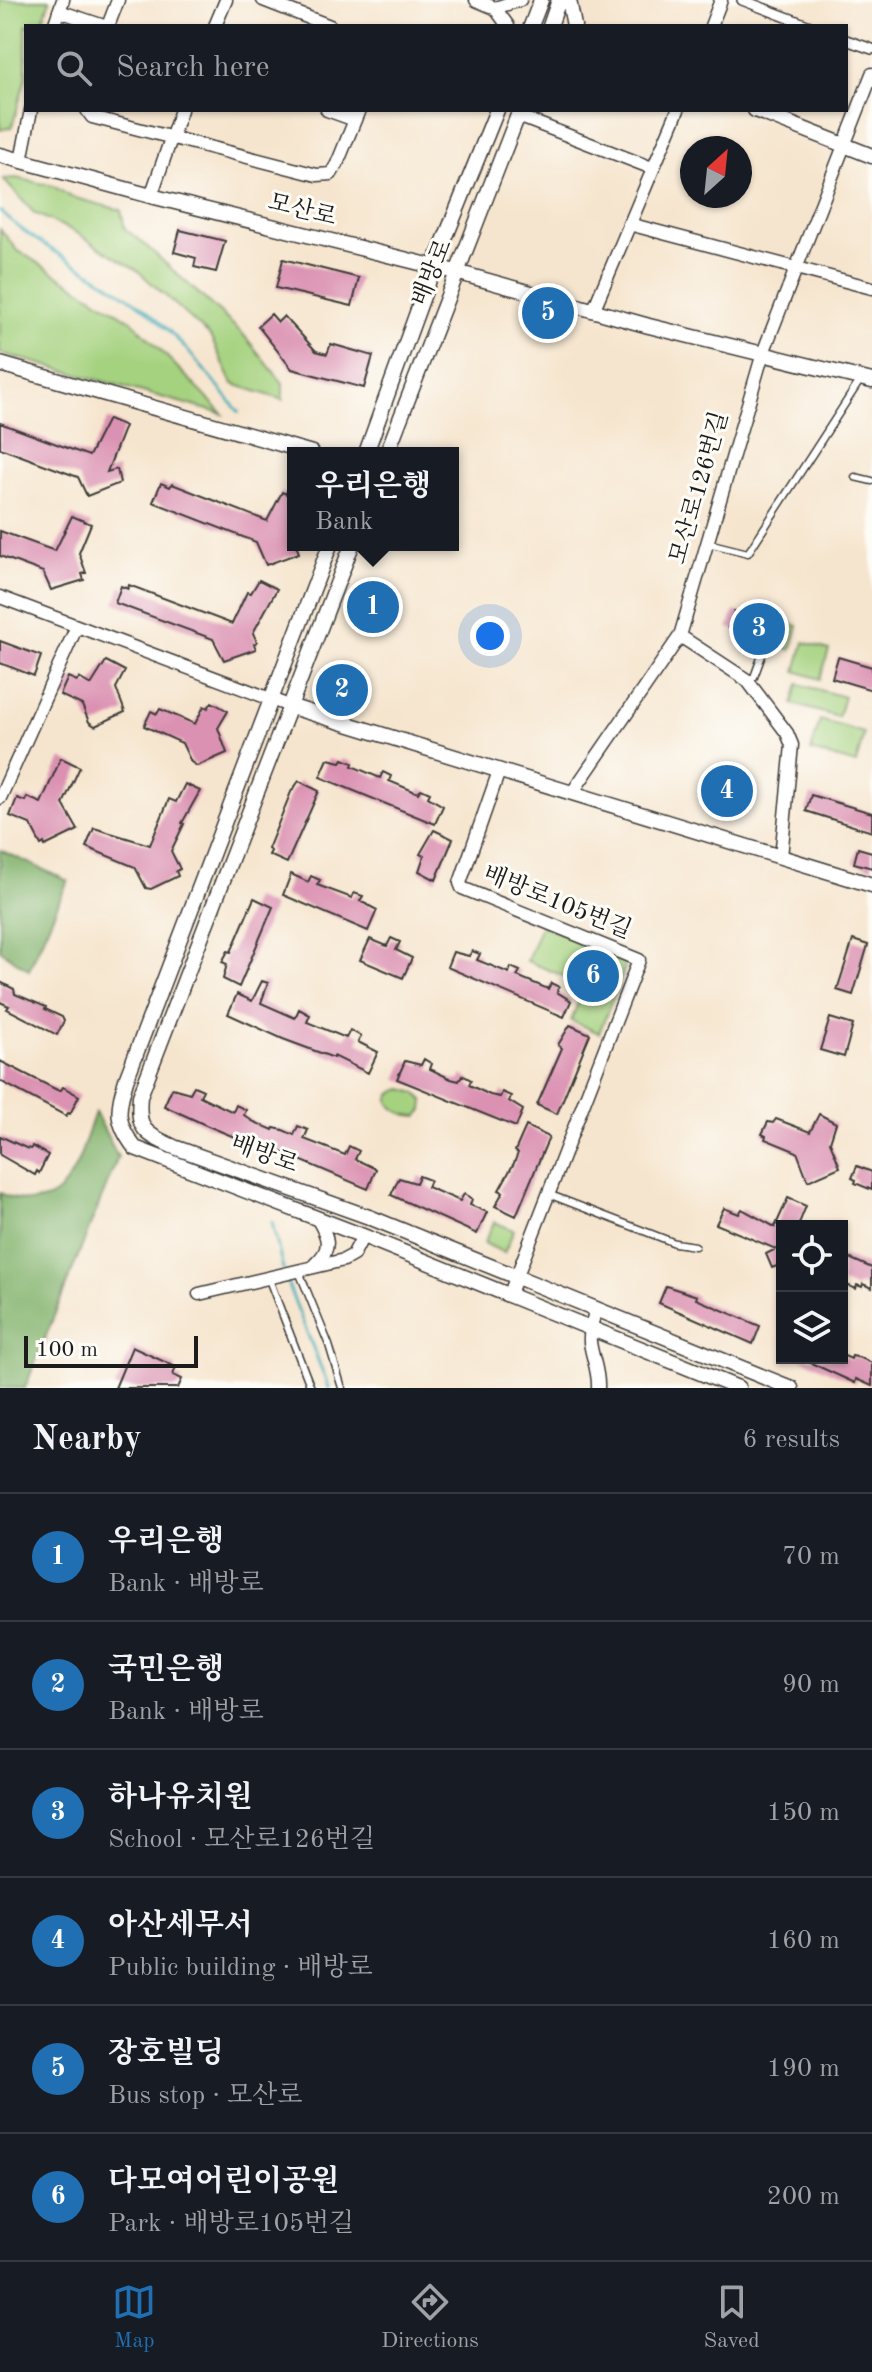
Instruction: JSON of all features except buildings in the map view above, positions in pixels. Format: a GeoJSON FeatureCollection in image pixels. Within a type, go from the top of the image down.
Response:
{"type":"FeatureCollection","features":[{"type":"Feature","properties":{"kind":"street"},"geometry":{"type":"LineString","coordinates":[[107,24],[118,0]]}},
{"type":"Feature","properties":{"kind":"street"},"geometry":{"type":"LineString","coordinates":[[216,24],[226,0]]}},
{"type":"Feature","properties":{"kind":"street"},"geometry":{"type":"LineString","coordinates":[[263,0],[325,24]]}},
{"type":"Feature","properties":{"kind":"street"},"geometry":{"type":"LineString","coordinates":[[476,0],[495,8],[507,24]]}},
{"type":"Feature","properties":{"kind":"street"},"geometry":{"type":"LineString","coordinates":[[495,8],[520,0]]}},
{"type":"Feature","properties":{"kind":"street"},"geometry":{"type":"LineString","coordinates":[[532,24],[541,0]]}},
{"type":"Feature","properties":{"kind":"street"},"geometry":{"type":"LineString","coordinates":[[551,24],[559,0]]}},
{"type":"Feature","properties":{"kind":"street"},"geometry":{"type":"LineString","coordinates":[[569,0],[574,24]]}},
{"type":"Feature","properties":{"kind":"street"},"geometry":{"type":"LineString","coordinates":[[712,24],[721,0]]}},
{"type":"Feature","properties":{"kind":"street"},"geometry":{"type":"LineString","coordinates":[[742,0],[805,24]]}},
{"type":"Feature","properties":{"kind":"street"},"geometry":{"type":"LineString","coordinates":[[55,24],[61,5],[102,24]]}},
{"type":"Feature","properties":{"kind":"street"},"geometry":{"type":"LineString","coordinates":[[848,41],[872,49]]}},
{"type":"Feature","properties":{"kind":"street","name":"모산로126번길"},"geometry":{"type":"LineString","coordinates":[[572,793],[680,636],[763,353],[872,74]]}},
{"type":"Feature","properties":{"kind":"street"},"geometry":{"type":"LineString","coordinates":[[10,158],[30,112]]}},
{"type":"Feature","properties":{"kind":"street"},"geometry":{"type":"LineString","coordinates":[[88,112],[92,117],[317,175],[331,174],[357,115]]}},
{"type":"Feature","properties":{"kind":"street"},"geometry":{"type":"LineString","coordinates":[[151,196],[180,112]]}},
{"type":"Feature","properties":{"kind":"street","name":"배방로"},"geometry":{"type":"LineString","coordinates":[[368,447],[434,266],[496,112]]}},
{"type":"Feature","properties":{"kind":"street"},"geometry":{"type":"LineString","coordinates":[[593,311],[677,112]]}},
{"type":"Feature","properties":{"kind":"street"},"geometry":{"type":"LineString","coordinates":[[760,112],[872,156]]}},
{"type":"Feature","properties":{"kind":"street"},"geometry":{"type":"LineString","coordinates":[[519,113],[652,168]]}},
{"type":"Feature","properties":{"kind":"street","name":"배방로"},"geometry":{"type":"LineString","coordinates":[[389,447],[519,113]]}},
{"type":"Feature","properties":{"kind":"street","name":"모산로"},"geometry":{"type":"LineString","coordinates":[[10,158],[867,380]]}},
{"type":"Feature","properties":{"kind":"street"},"geometry":{"type":"LineString","coordinates":[[629,224],[872,288]]}},
{"type":"Feature","properties":{"kind":"street"},"geometry":{"type":"LineString","coordinates":[[0,364],[291,447]]}},
{"type":"Feature","properties":{"kind":"street","name":"배방로"},"geometry":{"type":"LineString","coordinates":[[328,551],[118,1106],[121,1130],[135,1148],[363,1236],[738,1388]]}},
{"type":"Feature","properties":{"kind":"street","name":"배방로"},"geometry":{"type":"LineString","coordinates":[[350,551],[140,1096],[138,1119],[149,1136],[174,1147],[369,1217],[791,1388]]}},
{"type":"Feature","properties":{"kind":"street"},"geometry":{"type":"LineString","coordinates":[[0,597],[292,707],[872,885]]}},
{"type":"Feature","properties":{"kind":"street"},"geometry":{"type":"LineString","coordinates":[[0,798],[77,626]]}},
{"type":"Feature","properties":{"kind":"street"},"geometry":{"type":"LineString","coordinates":[[680,636],[747,680],[787,733],[792,745],[781,857]]}},
{"type":"Feature","properties":{"kind":"street","name":"배방로105번길"},"geometry":{"type":"LineString","coordinates":[[499,771],[460,883],[462,888],[639,960],[509,1296]]}},
{"type":"Feature","properties":{"kind":"street"},"geometry":{"type":"LineString","coordinates":[[313,1265],[324,1256],[328,1247],[326,1233],[317,1218]]}},
{"type":"Feature","properties":{"kind":"street"},"geometry":{"type":"LineString","coordinates":[[199,1294],[344,1260],[353,1255],[363,1236]]}},
{"type":"Feature","properties":{"kind":"street"},"geometry":{"type":"LineString","coordinates":[[596,1308],[590,1329],[599,1374],[598,1388]]}},
{"type":"Feature","properties":{"kind":"lane"},"geometry":{"type":"LineString","coordinates":[[707,543],[748,553],[867,380]]}},
{"type":"Feature","properties":{"kind":"lane"},"geometry":{"type":"LineString","coordinates":[[855,477],[872,481]]}},
{"type":"Feature","properties":{"kind":"lane"},"geometry":{"type":"LineString","coordinates":[[747,680],[754,677],[765,647]]}},
{"type":"Feature","properties":{"kind":"lane"},"geometry":{"type":"LineString","coordinates":[[548,1194],[675,1243],[695,1246]]}},
{"type":"Feature","properties":{"kind":"lane"},"geometry":{"type":"LineString","coordinates":[[297,1270],[329,1345],[342,1388]]}},
{"type":"Feature","properties":{"kind":"lane"},"geometry":{"type":"LineString","coordinates":[[272,1276],[311,1388]]}},
{"type":"Feature","properties":{"kind":"green space"},"geometry":{"type":"Polygon","coordinates":[[[0,0],[50,0],[42,24],[24,24],[24,84],[12,127],[0,130],[0,0]]]}},
{"type":"Feature","properties":{"kind":"green space"},"geometry":{"type":"Polygon","coordinates":[[[16,178],[53,186],[71,197],[121,210],[125,229],[242,333],[283,383],[283,400],[233,384],[210,336],[137,270],[73,231],[34,213],[3,179],[16,178]]]}},
{"type":"Feature","properties":{"kind":"green space"},"geometry":{"type":"Polygon","coordinates":[[[0,229],[17,250],[132,321],[223,414],[0,353],[0,229]]]}},
{"type":"Feature","properties":{"kind":"green space"},"geometry":{"type":"Polygon","coordinates":[[[782,621],[798,626],[791,650],[775,644],[782,621]]]}},
{"type":"Feature","properties":{"kind":"green space"},"geometry":{"type":"Polygon","coordinates":[[[804,642],[829,650],[820,679],[796,671],[804,642]]]}},
{"type":"Feature","properties":{"kind":"green space"},"geometry":{"type":"Polygon","coordinates":[[[799,684],[844,697],[838,717],[793,704],[799,684]]]}},
{"type":"Feature","properties":{"kind":"green space"},"geometry":{"type":"Polygon","coordinates":[[[820,720],[864,733],[856,764],[811,751],[820,720]]]}},
{"type":"Feature","properties":{"kind":"green space"},"geometry":{"type":"Polygon","coordinates":[[[0,850],[68,881],[29,970],[0,950],[0,850]]]}},
{"type":"Feature","properties":{"kind":"green space"},"geometry":{"type":"Polygon","coordinates":[[[541,925],[621,957],[625,968],[599,1033],[571,1021],[585,985],[527,961],[541,925]]]}},
{"type":"Feature","properties":{"kind":"green space"},"geometry":{"type":"Polygon","coordinates":[[[403,1089],[416,1093],[424,1101],[423,1110],[418,1116],[402,1113],[391,1105],[390,1096],[403,1089]]]}},
{"type":"Feature","properties":{"kind":"green space"},"geometry":{"type":"Polygon","coordinates":[[[95,1112],[118,1157],[25,1388],[0,1388],[0,1193],[23,1200],[41,1200],[55,1194],[75,1168],[95,1112]]]}},
{"type":"Feature","properties":{"kind":"green space"},"geometry":{"type":"Polygon","coordinates":[[[494,1222],[514,1230],[504,1253],[484,1243],[494,1222]]]}},
{"type":"Feature","properties":{"kind":"waterway"},"geometry":{"type":"LineString","coordinates":[[0,211],[32,237],[152,315],[192,355],[239,412]]}},
{"type":"Feature","properties":{"kind":"waterway"},"geometry":{"type":"LineString","coordinates":[[272,1222],[283,1269]]}},
{"type":"Feature","properties":{"kind":"waterway"},"geometry":{"type":"LineString","coordinates":[[285,1277],[329,1388]]}},
{"type":"Feature","properties":{"kind":"place","name":"장호빌딩"},"geometry":{"type":"Point","coordinates":[548,313]}},
{"type":"Feature","properties":{"kind":"place","name":"우리은행"},"geometry":{"type":"Point","coordinates":[373,607]}},
{"type":"Feature","properties":{"kind":"place","name":"하나유치원"},"geometry":{"type":"Point","coordinates":[759,629]}},
{"type":"Feature","properties":{"kind":"place","name":"국민은행"},"geometry":{"type":"Point","coordinates":[342,690]}},
{"type":"Feature","properties":{"kind":"place","name":"아산세무서"},"geometry":{"type":"Point","coordinates":[727,791]}},
{"type":"Feature","properties":{"kind":"place","name":"다모여어린이공원"},"geometry":{"type":"Point","coordinates":[593,976]}}]}
